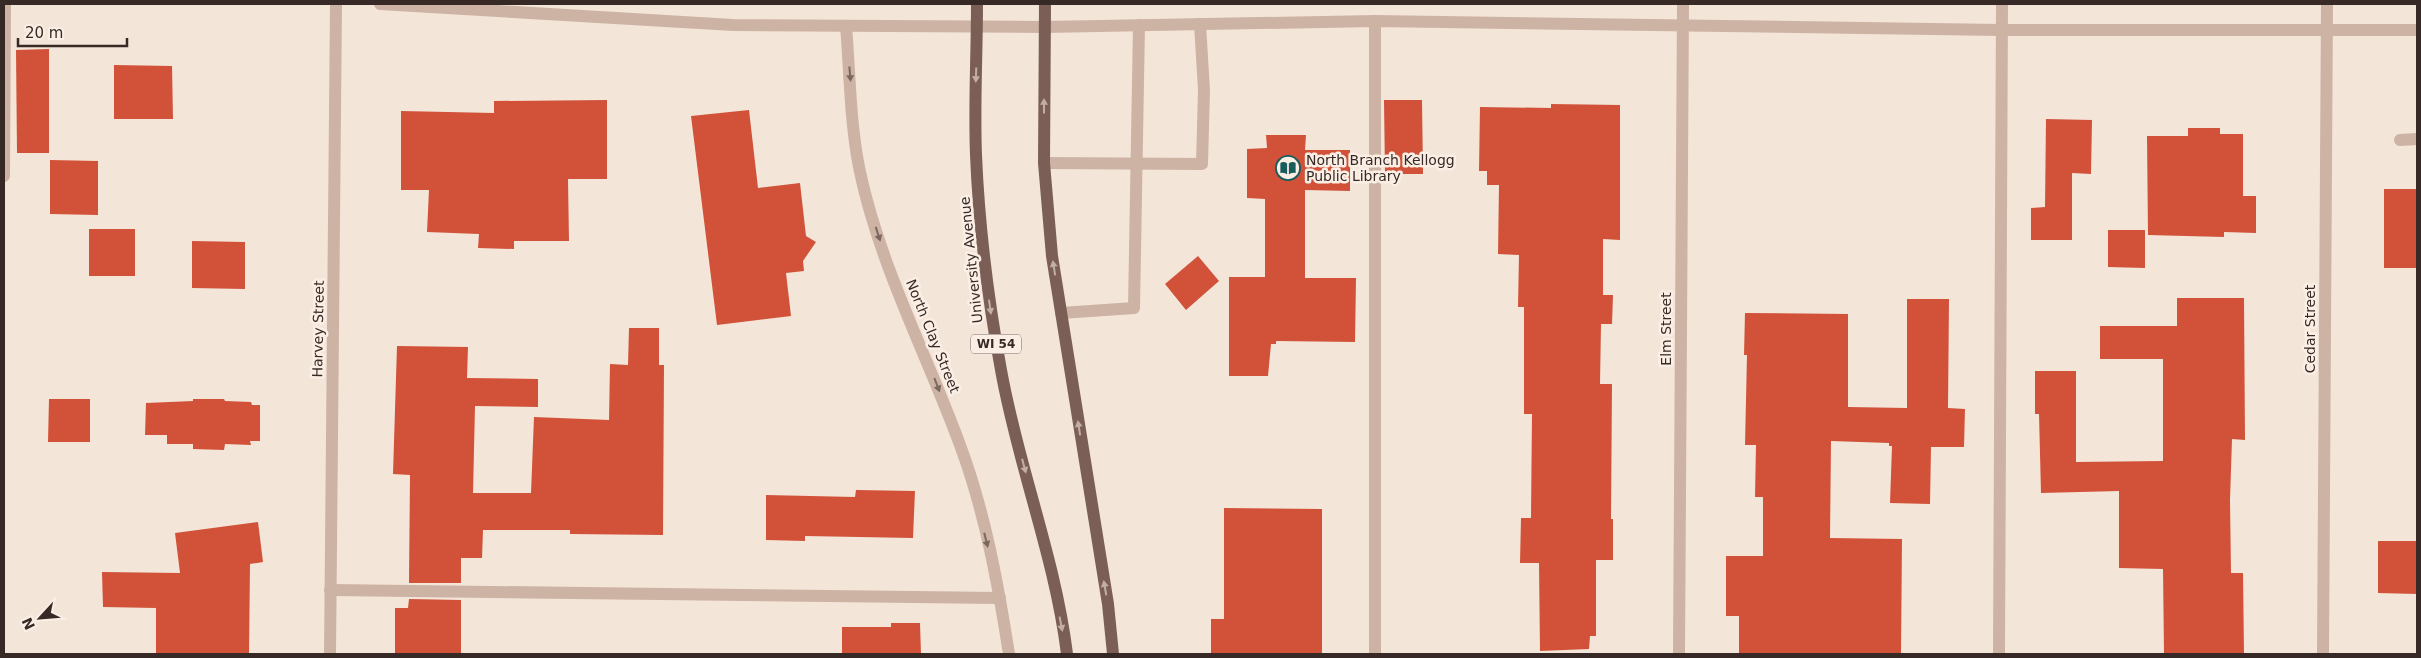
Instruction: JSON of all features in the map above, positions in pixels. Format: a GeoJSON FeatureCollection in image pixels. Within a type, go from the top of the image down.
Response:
{"type":"FeatureCollection","features":[{"type":"Feature","properties":{"kind":"main road","name":"University Avenue"},"geometry":{"type":"LineString","coordinates":[[977,4],[976,154],[981,230],[991,309],[1001,372],[1051,569],[1067,654]]}},
{"type":"Feature","properties":{"kind":"main road"},"geometry":{"type":"LineString","coordinates":[[1045,4],[1044,163],[1052,256],[1108,604],[1113,654]]}},
{"type":"Feature","properties":{"kind":"street"},"geometry":{"type":"LineString","coordinates":[[4,176],[5,4]]}},
{"type":"Feature","properties":{"kind":"street","name":"Harvey Street"},"geometry":{"type":"LineString","coordinates":[[330,654],[336,4]]}},
{"type":"Feature","properties":{"kind":"street"},"geometry":{"type":"LineString","coordinates":[[380,4],[733,25],[1045,26],[1375,22],[1683,24],[2001,30],[2417,30]]}},
{"type":"Feature","properties":{"kind":"street","name":"Elm Street"},"geometry":{"type":"LineString","coordinates":[[1679,654],[1683,4]]}},
{"type":"Feature","properties":{"kind":"street"},"geometry":{"type":"LineString","coordinates":[[1999,654],[2002,4]]}},
{"type":"Feature","properties":{"kind":"street","name":"Cedar Street"},"geometry":{"type":"LineString","coordinates":[[2323,654],[2327,4]]}},
{"type":"Feature","properties":{"kind":"street"},"geometry":{"type":"LineString","coordinates":[[1375,22],[1375,654]]}},
{"type":"Feature","properties":{"kind":"street"},"geometry":{"type":"LineString","coordinates":[[1044,163],[1202,164],[1204,90],[1200,24]]}},
{"type":"Feature","properties":{"kind":"street"},"geometry":{"type":"LineString","coordinates":[[1062,313],[1134,308],[1139,25]]}},
{"type":"Feature","properties":{"kind":"street","name":"North Clay Street"},"geometry":{"type":"LineString","coordinates":[[846,26],[853,121],[860,172],[894,284],[920,342],[961,448],[981,518],[1000,598],[1009,654]]}},
{"type":"Feature","properties":{"kind":"street"},"geometry":{"type":"LineString","coordinates":[[2400,140],[2417,139]]}},
{"type":"Feature","properties":{"kind":"street"},"geometry":{"type":"LineString","coordinates":[[330,590],[1000,598]]}},
{"type":"Feature","properties":{"kind":"building"},"geometry":{"type":"Polygon","coordinates":[[[49,49],[49,153],[17,153],[16,50],[49,49]]]}},
{"type":"Feature","properties":{"kind":"building"},"geometry":{"type":"Polygon","coordinates":[[[114,65],[172,66],[173,119],[114,119],[114,65]]]}},
{"type":"Feature","properties":{"kind":"building"},"geometry":{"type":"Polygon","coordinates":[[[607,100],[607,179],[568,179],[569,241],[514,241],[514,249],[478,248],[479,234],[427,232],[429,190],[401,190],[401,111],[494,113],[494,101],[607,100]]]}},
{"type":"Feature","properties":{"kind":"building"},"geometry":{"type":"Polygon","coordinates":[[[1384,100],[1422,100],[1423,174],[1385,174],[1384,100]]]}},
{"type":"Feature","properties":{"kind":"building"},"geometry":{"type":"Polygon","coordinates":[[[1551,104],[1620,105],[1620,240],[1603,239],[1603,295],[1613,295],[1612,324],[1601,324],[1600,384],[1612,384],[1611,519],[1613,519],[1613,560],[1596,560],[1596,636],[1590,636],[1589,649],[1540,651],[1539,563],[1520,563],[1521,518],[1531,518],[1532,414],[1524,414],[1524,307],[1518,307],[1519,255],[1498,254],[1499,185],[1487,185],[1487,171],[1479,171],[1480,107],[1551,108],[1551,104]]]}},
{"type":"Feature","properties":{"kind":"building"},"geometry":{"type":"Polygon","coordinates":[[[749,110],[758,188],[800,183],[806,236],[816,242],[803,261],[804,271],[786,273],[791,316],[717,325],[691,116],[749,110]]]}},
{"type":"Feature","properties":{"kind":"building"},"geometry":{"type":"Polygon","coordinates":[[[2046,119],[2092,120],[2091,174],[2072,173],[2072,240],[2031,240],[2031,208],[2045,207],[2046,119]]]}},
{"type":"Feature","properties":{"kind":"building"},"geometry":{"type":"Polygon","coordinates":[[[2188,128],[2220,128],[2220,134],[2243,134],[2243,196],[2256,196],[2256,233],[2224,232],[2224,237],[2148,235],[2147,136],[2188,136],[2188,128]]]}},
{"type":"Feature","properties":{"kind":"building"},"geometry":{"type":"Polygon","coordinates":[[[1266,135],[1306,135],[1305,150],[1350,150],[1350,191],[1305,190],[1305,278],[1356,278],[1355,342],[1276,341],[1276,344],[1271,344],[1268,376],[1229,376],[1229,277],[1265,277],[1265,199],[1247,198],[1247,149],[1267,148],[1266,135]]]}},
{"type":"Feature","properties":{"kind":"building"},"geometry":{"type":"Polygon","coordinates":[[[50,160],[98,161],[98,215],[50,214],[50,160]]]}},
{"type":"Feature","properties":{"kind":"building"},"geometry":{"type":"Polygon","coordinates":[[[2384,189],[2417,189],[2417,268],[2384,268],[2384,189]]]}},
{"type":"Feature","properties":{"kind":"building"},"geometry":{"type":"Polygon","coordinates":[[[89,229],[135,229],[135,276],[89,276],[89,229]]]}},
{"type":"Feature","properties":{"kind":"building"},"geometry":{"type":"Polygon","coordinates":[[[2108,230],[2145,230],[2145,268],[2108,267],[2108,230]]]}},
{"type":"Feature","properties":{"kind":"building"},"geometry":{"type":"Polygon","coordinates":[[[192,241],[245,242],[245,289],[192,288],[192,241]]]}},
{"type":"Feature","properties":{"kind":"building"},"geometry":{"type":"Polygon","coordinates":[[[1198,256],[1219,281],[1186,310],[1165,284],[1198,256]]]}},
{"type":"Feature","properties":{"kind":"building"},"geometry":{"type":"Polygon","coordinates":[[[2177,298],[2244,298],[2245,440],[2232,439],[2230,500],[2231,573],[2243,573],[2244,654],[2164,654],[2163,569],[2119,568],[2119,491],[2041,493],[2039,414],[2035,414],[2035,371],[2076,371],[2076,462],[2163,461],[2163,359],[2100,359],[2100,326],[2177,326],[2177,298]]]}},
{"type":"Feature","properties":{"kind":"building"},"geometry":{"type":"Polygon","coordinates":[[[1907,299],[1949,299],[1948,408],[1965,409],[1964,447],[1931,447],[1930,504],[1890,503],[1892,446],[1889,446],[1889,443],[1831,441],[1830,538],[1902,539],[1901,654],[1739,654],[1739,616],[1726,616],[1726,556],[1763,556],[1763,497],[1755,497],[1756,445],[1745,445],[1747,355],[1744,355],[1745,313],[1848,314],[1848,407],[1907,408],[1907,299]]]}},
{"type":"Feature","properties":{"kind":"building"},"geometry":{"type":"Polygon","coordinates":[[[629,328],[659,328],[659,365],[664,365],[663,535],[570,534],[570,530],[483,530],[482,558],[461,558],[461,583],[409,583],[410,475],[393,474],[397,346],[468,347],[467,378],[538,379],[538,407],[475,406],[473,493],[531,493],[534,417],[609,420],[610,364],[628,365],[629,328]]]}},
{"type":"Feature","properties":{"kind":"building"},"geometry":{"type":"Polygon","coordinates":[[[49,399],[90,399],[90,442],[48,442],[49,399]]]}},
{"type":"Feature","properties":{"kind":"building"},"geometry":{"type":"Polygon","coordinates":[[[193,399],[224,399],[225,401],[251,402],[252,405],[260,405],[260,441],[250,441],[251,445],[225,444],[224,450],[193,449],[193,444],[167,444],[167,435],[145,435],[146,403],[193,401],[193,399]]]}},
{"type":"Feature","properties":{"kind":"building"},"geometry":{"type":"Polygon","coordinates":[[[856,490],[915,491],[913,538],[805,536],[805,541],[766,540],[766,495],[855,497],[856,490]]]}},
{"type":"Feature","properties":{"kind":"building"},"geometry":{"type":"Polygon","coordinates":[[[1224,508],[1322,509],[1322,654],[1211,654],[1211,619],[1224,619],[1224,508]]]}},
{"type":"Feature","properties":{"kind":"building"},"geometry":{"type":"Polygon","coordinates":[[[258,522],[263,562],[250,564],[249,654],[156,654],[156,608],[103,607],[102,572],[180,573],[175,533],[258,522]]]}},
{"type":"Feature","properties":{"kind":"building"},"geometry":{"type":"Polygon","coordinates":[[[2378,541],[2417,541],[2417,594],[2378,593],[2378,541]]]}},
{"type":"Feature","properties":{"kind":"building"},"geometry":{"type":"Polygon","coordinates":[[[409,599],[461,600],[461,653],[395,653],[395,608],[408,608],[409,599]]]}},
{"type":"Feature","properties":{"kind":"building"},"geometry":{"type":"Polygon","coordinates":[[[891,623],[920,623],[921,654],[842,654],[842,627],[891,627],[891,623]]]}},
{"type":"Feature","properties":{"kind":"place","name":"North Branch Kellogg Public Library"},"geometry":{"type":"Point","coordinates":[1288,168]}}]}
